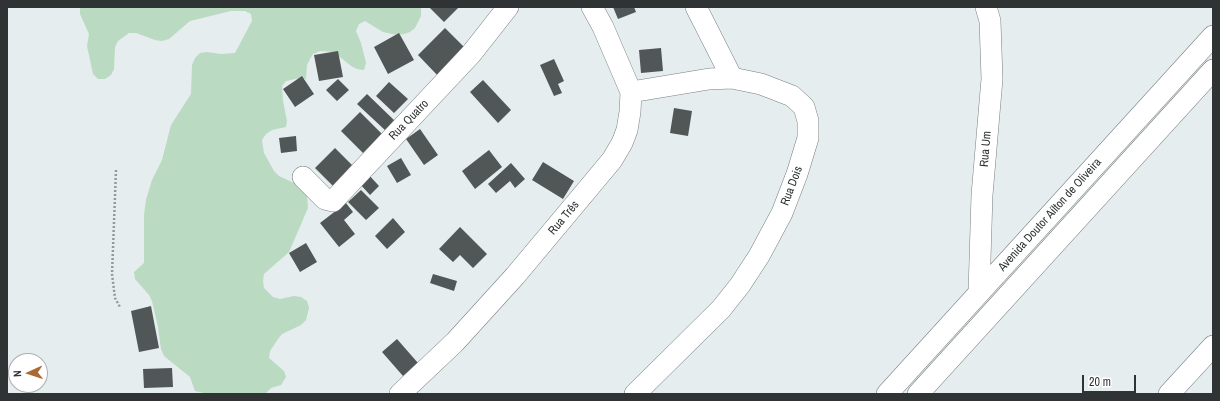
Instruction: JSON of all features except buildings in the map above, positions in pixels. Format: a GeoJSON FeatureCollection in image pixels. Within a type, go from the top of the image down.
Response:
{"type":"FeatureCollection","features":[{"type":"Feature","properties":{"kind":"street","name":"Rua Quatro"},"geometry":{"type":"LineString","coordinates":[[303,177],[325,199],[333,201],[471,54],[508,7]]}},
{"type":"Feature","properties":{"kind":"street","name":"Rua Três"},"geometry":{"type":"LineString","coordinates":[[400,394],[456,342],[516,276],[612,160],[622,143],[627,130],[631,92],[603,27],[592,7]]}},
{"type":"Feature","properties":{"kind":"street"},"geometry":{"type":"LineString","coordinates":[[696,7],[732,78]]}},
{"type":"Feature","properties":{"kind":"street","name":"Rua Um"},"geometry":{"type":"LineString","coordinates":[[979,292],[982,195],[992,79],[990,21],[986,7]]}},
{"type":"Feature","properties":{"kind":"street","name":"Avenida Doutor Aílton de Oliveira"},"geometry":{"type":"LineString","coordinates":[[887,394],[1213,36]]}},
{"type":"Feature","properties":{"kind":"street","name":"Avenida Doutor Aílton de Oliveira"},"geometry":{"type":"LineString","coordinates":[[918,394],[1213,70]]}},
{"type":"Feature","properties":{"kind":"street","name":"Rua Dois"},"geometry":{"type":"LineString","coordinates":[[631,92],[709,79],[732,78],[761,84],[792,96],[804,107],[808,121],[808,138],[798,174],[778,219],[759,256],[740,286],[721,309],[635,394]]}},
{"type":"Feature","properties":{"kind":"street"},"geometry":{"type":"LineString","coordinates":[[1169,394],[1213,346]]}},
{"type":"Feature","properties":{"kind":"path"},"geometry":{"type":"LineString","coordinates":[[116,170],[112,274],[115,298],[120,307]]}},
{"type":"Feature","properties":{"kind":"green space"},"geometry":{"type":"Polygon","coordinates":[[[80,7],[421,7],[421,16],[415,28],[404,34],[397,35],[383,32],[365,21],[359,24],[356,31],[366,63],[364,70],[351,66],[334,52],[320,51],[313,54],[307,65],[306,79],[300,78],[286,81],[282,86],[287,121],[286,127],[272,130],[266,134],[262,140],[264,153],[274,171],[279,176],[298,185],[307,195],[308,208],[289,252],[264,274],[263,281],[264,288],[273,297],[280,299],[294,296],[301,297],[307,301],[309,308],[306,320],[301,325],[282,334],[270,351],[269,358],[284,371],[286,377],[281,385],[271,388],[265,394],[208,394],[195,391],[190,377],[164,356],[161,349],[152,301],[149,295],[135,279],[134,272],[144,263],[144,215],[146,200],[152,180],[162,160],[171,125],[191,94],[192,65],[195,58],[200,53],[207,52],[221,54],[235,53],[252,21],[251,14],[245,11],[231,11],[190,21],[169,39],[162,41],[136,33],[129,33],[118,41],[115,47],[114,69],[111,75],[105,79],[98,79],[93,74],[87,46],[89,34],[80,14],[80,7]]]}}]}
